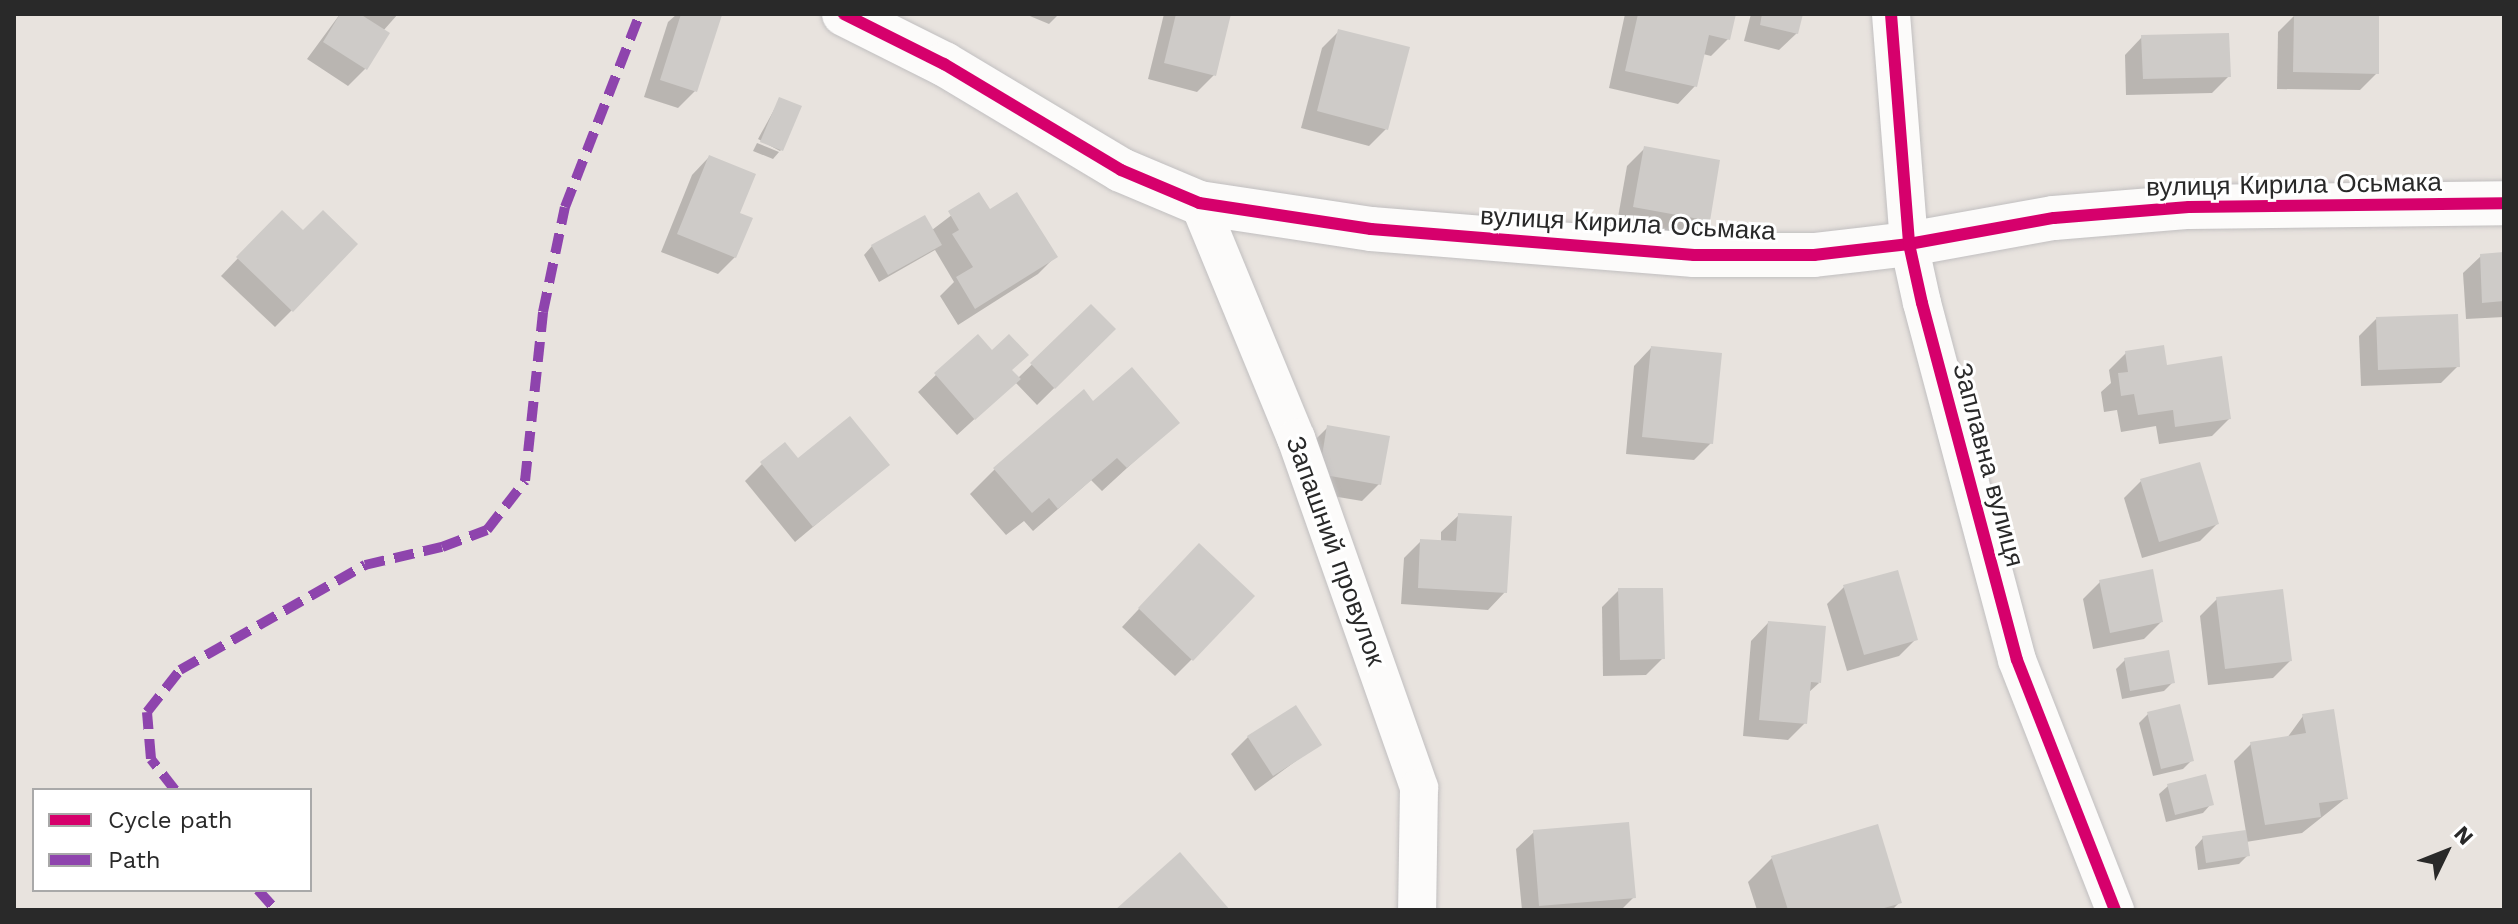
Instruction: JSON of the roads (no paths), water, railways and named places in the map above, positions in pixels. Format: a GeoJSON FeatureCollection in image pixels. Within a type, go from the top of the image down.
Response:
{"type":"FeatureCollection","features":[{"type":"Feature","properties":{"kind":"street","name":"вулиця Кирила Осьмака"},"geometry":{"type":"LineString","coordinates":[[844,14],[944,64],[1121,170],[1199,203],[1371,229],[1694,255],[1814,255],[1909,244],[2054,218],[2189,207],[2504,203]]}},
{"type":"Feature","properties":{"kind":"street","name":"Заплавна вулиця"},"geometry":{"type":"LineString","coordinates":[[1891,14],[1909,244],[2017,660],[2115,910]]}},
{"type":"Feature","properties":{"kind":"street","name":"Запашний провулок"},"geometry":{"type":"LineString","coordinates":[[1199,203],[1296,438],[1419,788],[1417,910]]}}]}
